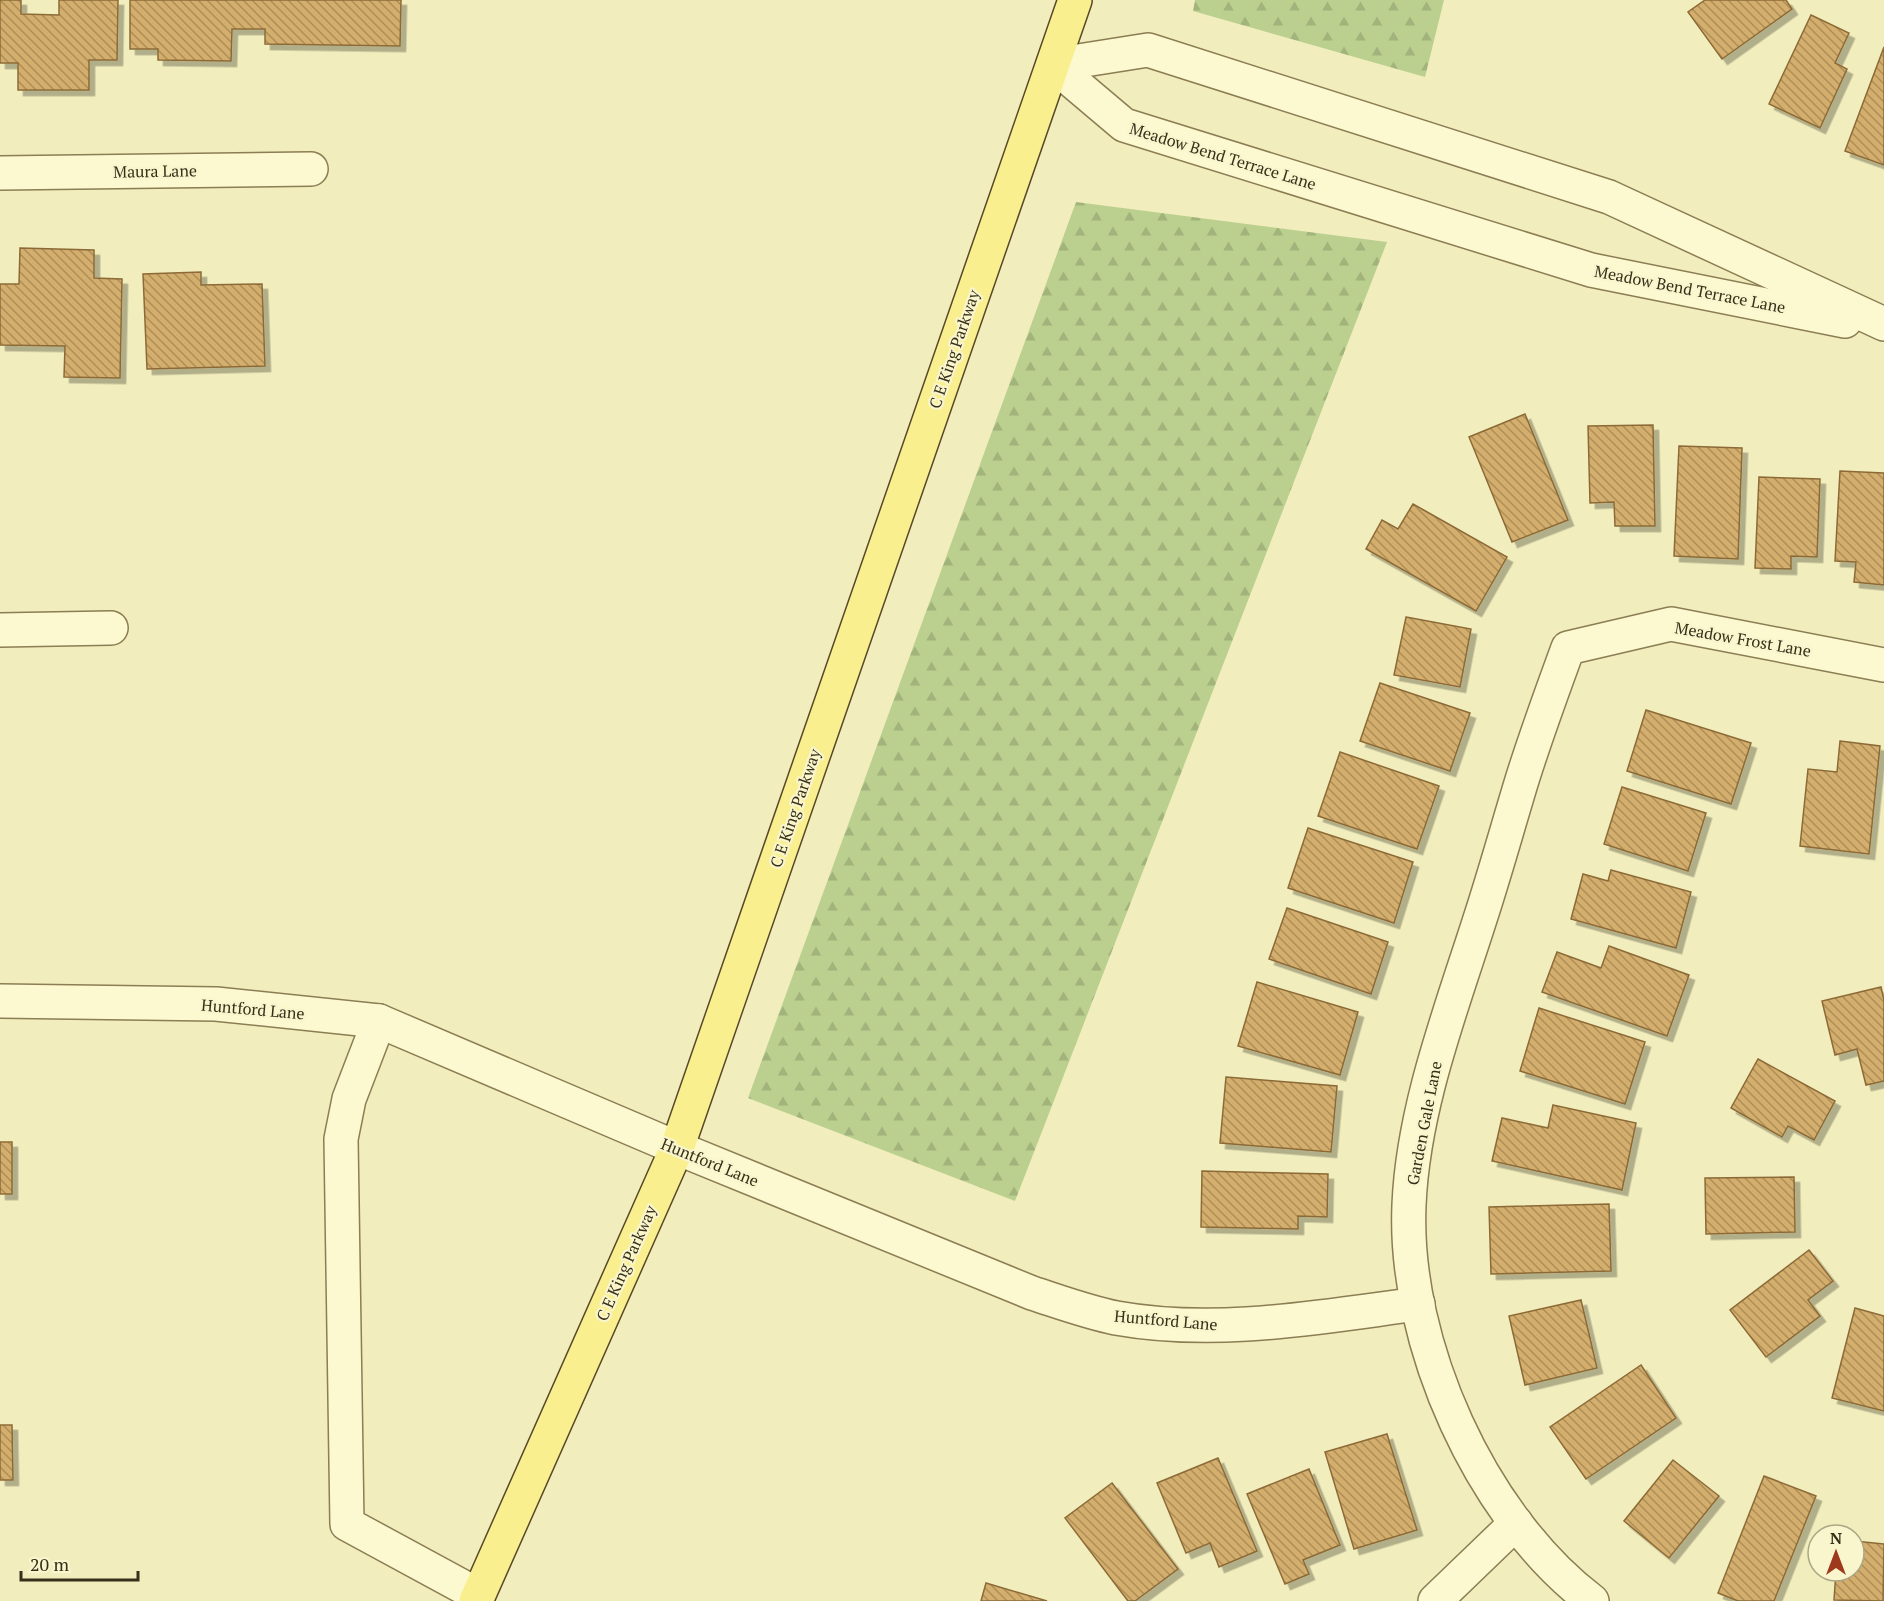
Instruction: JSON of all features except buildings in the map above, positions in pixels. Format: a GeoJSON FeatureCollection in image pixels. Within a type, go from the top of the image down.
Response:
{"type":"FeatureCollection","features":[{"type":"Feature","properties":{"kind":"main road","name":"C E King Parkway"},"geometry":{"type":"LineString","coordinates":[[477,1598],[677,1148],[1076,0]]}},
{"type":"Feature","properties":{"kind":"street","name":"Meadow Bend Terrace Lane"},"geometry":{"type":"LineString","coordinates":[[1053,65],[1148,50],[1609,197],[1884,326]]}},
{"type":"Feature","properties":{"kind":"street","name":"Meadow Bend Terrace Lane"},"geometry":{"type":"LineString","coordinates":[[1053,65],[1124,125],[1591,270],[1884,326]]}},
{"type":"Feature","properties":{"kind":"street","name":"Maura Lane"},"geometry":{"type":"LineString","coordinates":[[0,172],[311,169]]}},
{"type":"Feature","properties":{"kind":"street","name":"Meadow Frost Lane"},"geometry":{"type":"LineString","coordinates":[[1568,648],[1671,624],[1884,665]]}},
{"type":"Feature","properties":{"kind":"street"},"geometry":{"type":"LineString","coordinates":[[0,630],[111,628]]}},
{"type":"Feature","properties":{"kind":"street","name":"Garden Gale Lane"},"geometry":{"type":"LineString","coordinates":[[1568,648],[1526,770],[1443,1035],[1421,1121],[1411,1178],[1409,1207],[1412,1266],[1418,1304],[1439,1381],[1465,1441],[1492,1487],[1536,1549],[1559,1574],[1592,1601]]}},
{"type":"Feature","properties":{"kind":"street","name":"Huntford Lane"},"geometry":{"type":"LineString","coordinates":[[0,1000],[216,1004],[379,1021],[677,1148],[1032,1293],[1116,1317],[1201,1325],[1237,1325],[1301,1320],[1418,1304]]}},
{"type":"Feature","properties":{"kind":"street"},"geometry":{"type":"LineString","coordinates":[[379,1021],[348,1099],[341,1139],[347,1524],[477,1598]]}},
{"type":"Feature","properties":{"kind":"street"},"geometry":{"type":"LineString","coordinates":[[1435,1601],[1516,1523]]}},
{"type":"Feature","properties":{"kind":"green space"},"geometry":{"type":"Polygon","coordinates":[[[1195,0],[1444,0],[1425,77],[1193,11],[1195,0]]]}},
{"type":"Feature","properties":{"kind":"green space"},"geometry":{"type":"Polygon","coordinates":[[[1076,202],[1387,242],[1015,1201],[748,1098],[1076,202]]]}}]}
